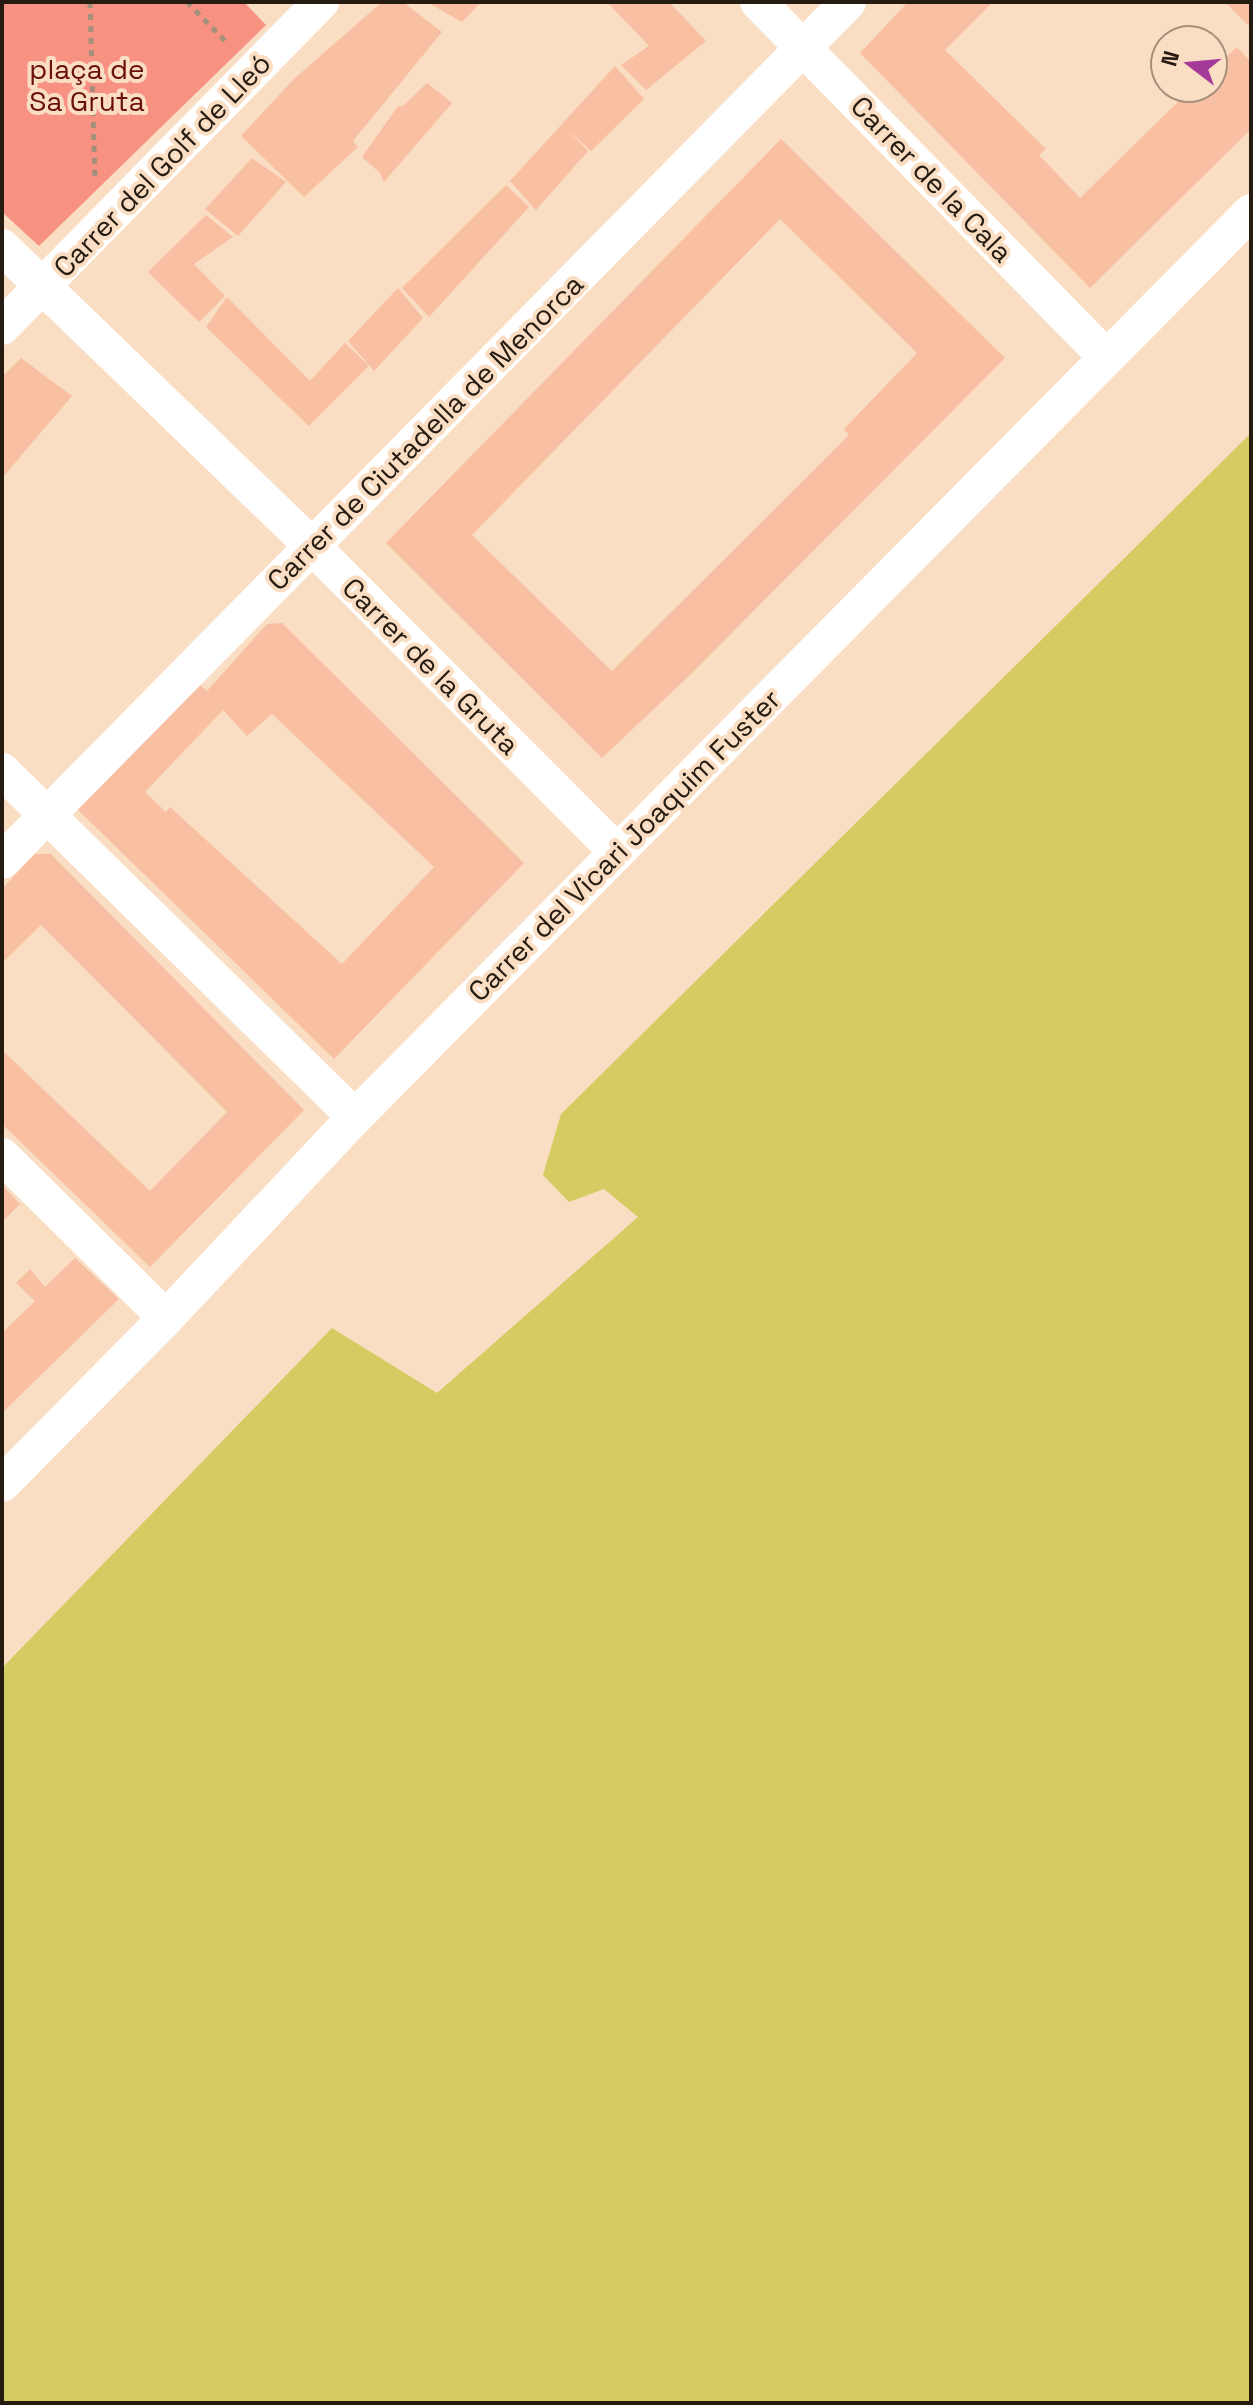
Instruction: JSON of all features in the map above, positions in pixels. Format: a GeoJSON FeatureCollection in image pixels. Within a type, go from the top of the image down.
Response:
{"type":"FeatureCollection","features":[{"type":"Feature","properties":{"kind":"street","name":"Carrer del Golf de Lleó"},"geometry":{"type":"LineString","coordinates":[[2,327],[321,2]]}},
{"type":"Feature","properties":{"kind":"street","name":"Carrer de la Cala"},"geometry":{"type":"LineString","coordinates":[[758,2],[1106,357]]}},
{"type":"Feature","properties":{"kind":"street","name":"Carrer de Ciutadella de Menorca"},"geometry":{"type":"LineString","coordinates":[[2,861],[848,2]]}},
{"type":"Feature","properties":{"kind":"street","name":"Carrer del Vicari Joaquim Fuster"},"geometry":{"type":"LineString","coordinates":[[2,1484],[166,1318],[355,1117],[1251,212]]}},
{"type":"Feature","properties":{"kind":"street","name":"Carrer de la Gruta"},"geometry":{"type":"LineString","coordinates":[[2,247],[312,546],[617,852]]}},
{"type":"Feature","properties":{"kind":"street"},"geometry":{"type":"LineString","coordinates":[[2,771],[355,1117]]}},
{"type":"Feature","properties":{"kind":"street"},"geometry":{"type":"LineString","coordinates":[[2,1156],[166,1318]]}},
{"type":"Feature","properties":{"kind":"path"},"geometry":{"type":"LineString","coordinates":[[90,2],[97,232]]}},
{"type":"Feature","properties":{"kind":"path"},"geometry":{"type":"LineString","coordinates":[[187,2],[254,70]]}},
{"type":"Feature","properties":{"kind":"green space","name":"plaça de Sa Gruta"},"geometry":{"type":"Polygon","coordinates":[[[2,2],[244,2],[266,25],[39,246],[2,212],[2,2]]]}},
{"type":"Feature","properties":{"kind":"shaded area"},"geometry":{"type":"Polygon","coordinates":[[[1251,433],[1251,2403],[2,2403],[2,1668],[332,1328],[437,1393],[638,1217],[604,1189],[569,1202],[543,1175],[561,1114],[1251,433]]]}},
{"type":"Feature","properties":{"kind":"building"},"geometry":{"type":"Polygon","coordinates":[[[382,2],[403,2],[442,32],[353,141],[358,147],[304,197],[241,136],[294,79],[382,2]]]}},
{"type":"Feature","properties":{"kind":"building"},"geometry":{"type":"Polygon","coordinates":[[[427,2],[481,2],[462,22],[427,2]]]}},
{"type":"Feature","properties":{"kind":"building"},"geometry":{"type":"Polygon","coordinates":[[[607,2],[669,2],[706,41],[646,90],[621,65],[649,46],[607,2]]]}},
{"type":"Feature","properties":{"kind":"building"},"geometry":{"type":"Polygon","coordinates":[[[908,2],[993,2],[945,50],[1046,149],[1039,155],[1080,198],[1176,104],[1229,104],[1229,54],[1237,47],[1251,62],[1251,129],[1090,288],[860,53],[908,2]]]}},
{"type":"Feature","properties":{"kind":"building"},"geometry":{"type":"Polygon","coordinates":[[[1225,2],[1251,2],[1251,28],[1225,2]]]}},
{"type":"Feature","properties":{"kind":"building"},"geometry":{"type":"Polygon","coordinates":[[[615,66],[644,99],[591,151],[568,130],[588,151],[536,210],[510,181],[615,66]]]}},
{"type":"Feature","properties":{"kind":"building"},"geometry":{"type":"Polygon","coordinates":[[[427,83],[452,103],[384,182],[380,173],[362,157],[398,106],[403,106],[427,83]]]}},
{"type":"Feature","properties":{"kind":"building"},"geometry":{"type":"Polygon","coordinates":[[[781,139],[1005,358],[690,675],[602,758],[386,543],[781,139]],[[780,219],[472,535],[612,671],[849,435],[844,429],[917,353],[780,219]]]}},
{"type":"Feature","properties":{"kind":"building"},"geometry":{"type":"Polygon","coordinates":[[[252,158],[286,182],[238,236],[205,209],[252,158]]]}},
{"type":"Feature","properties":{"kind":"building"},"geometry":{"type":"Polygon","coordinates":[[[506,185],[529,207],[429,317],[402,288],[506,185]]]}},
{"type":"Feature","properties":{"kind":"building"},"geometry":{"type":"Polygon","coordinates":[[[206,215],[233,237],[194,264],[225,296],[199,322],[148,272],[206,215]]]}},
{"type":"Feature","properties":{"kind":"building"},"geometry":{"type":"Polygon","coordinates":[[[398,288],[423,318],[374,371],[348,341],[398,288]]]}},
{"type":"Feature","properties":{"kind":"building"},"geometry":{"type":"Polygon","coordinates":[[[227,297],[310,381],[345,343],[369,366],[309,426],[206,327],[227,297]]]}},
{"type":"Feature","properties":{"kind":"building"},"geometry":{"type":"Polygon","coordinates":[[[21,358],[72,396],[2,478],[2,377],[21,358]]]}},
{"type":"Feature","properties":{"kind":"building"},"geometry":{"type":"Polygon","coordinates":[[[282,623],[524,863],[334,1059],[77,809],[200,685],[207,691],[267,624],[282,623]],[[223,710],[145,792],[166,812],[170,807],[342,964],[434,867],[272,714],[247,736],[223,710]]]}},
{"type":"Feature","properties":{"kind":"building"},"geometry":{"type":"Polygon","coordinates":[[[35,854],[51,854],[304,1110],[150,1267],[2,1124],[2,1050],[150,1191],[227,1112],[41,925],[2,963],[2,889],[35,854]]]}},
{"type":"Feature","properties":{"kind":"building"},"geometry":{"type":"Polygon","coordinates":[[[2,1185],[20,1204],[2,1222],[2,1185]]]}},
{"type":"Feature","properties":{"kind":"building"},"geometry":{"type":"Polygon","coordinates":[[[75,1258],[119,1299],[2,1413],[2,1333],[35,1301],[16,1283],[30,1269],[45,1287],[75,1258]]]}}]}
